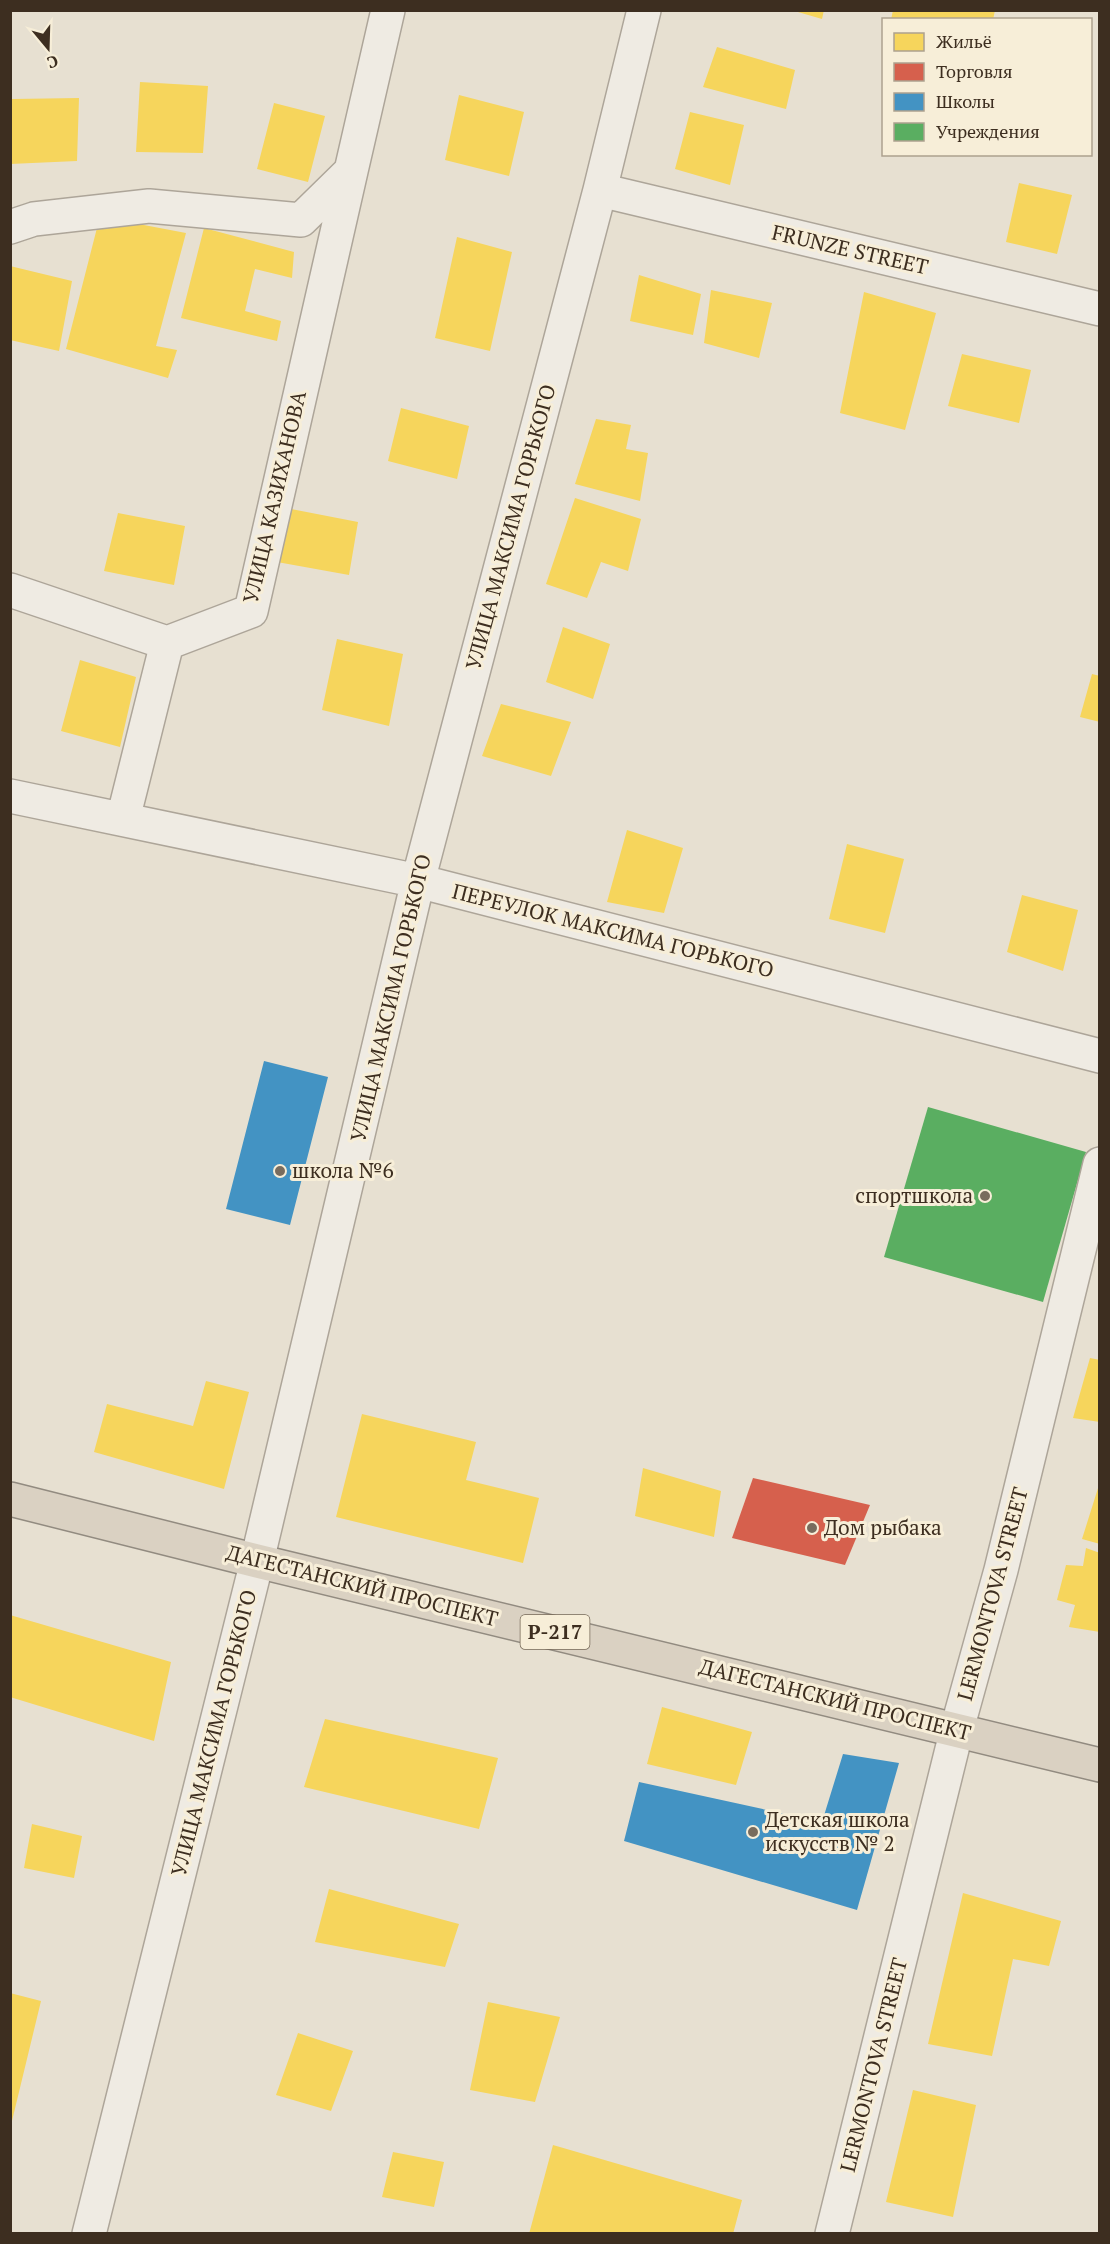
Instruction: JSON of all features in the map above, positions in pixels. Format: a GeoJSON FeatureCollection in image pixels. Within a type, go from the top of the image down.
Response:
{"type":"FeatureCollection","features":[{"type":"Feature","properties":{"kind":"highway","name":"ДАГЕСТАНСКИЙ ПРОСПЕКТ"},"geometry":{"type":"LineString","coordinates":[[10,1499],[257,1561],[1100,1764]]}},
{"type":"Feature","properties":{"kind":"street","name":"УЛИЦА КАЗИХАНОВА"},"geometry":{"type":"LineString","coordinates":[[167,643],[251,610],[388,10]]}},
{"type":"Feature","properties":{"kind":"street","name":"УЛИЦА МАКСИМА ГОРЬКОГО"},"geometry":{"type":"LineString","coordinates":[[89,2234],[257,1561],[418,881],[600,190],[644,10]]}},
{"type":"Feature","properties":{"kind":"street"},"geometry":{"type":"LineString","coordinates":[[10,227],[34,219],[149,206],[301,220],[351,171]]}},
{"type":"Feature","properties":{"kind":"street","name":"FRUNZE STREET"},"geometry":{"type":"LineString","coordinates":[[600,190],[1100,309]]}},
{"type":"Feature","properties":{"kind":"street"},"geometry":{"type":"LineString","coordinates":[[10,590],[167,643],[123,819]]}},
{"type":"Feature","properties":{"kind":"street","name":"ПЕРЕУЛОК МАКСИМА ГОРЬКОГО"},"geometry":{"type":"LineString","coordinates":[[10,796],[418,881],[1100,1056]]}},
{"type":"Feature","properties":{"kind":"street","name":"LERMONTOVA STREET"},"geometry":{"type":"LineString","coordinates":[[832,2234],[957,1729],[1001,1570],[1100,1164]]}},
{"type":"Feature","properties":{"kind":"building: Жильё"},"geometry":{"type":"Polygon","coordinates":[[[791,10],[824,10],[822,19],[791,10]]]}},
{"type":"Feature","properties":{"kind":"building: Жильё"},"geometry":{"type":"Polygon","coordinates":[[[893,10],[995,10],[993,18],[891,18],[893,10]]]}},
{"type":"Feature","properties":{"kind":"building: Жильё"},"geometry":{"type":"Polygon","coordinates":[[[717,47],[795,70],[786,109],[703,87],[717,47]]]}},
{"type":"Feature","properties":{"kind":"building: Жильё"},"geometry":{"type":"Polygon","coordinates":[[[140,82],[208,86],[203,153],[136,152],[140,82]]]}},
{"type":"Feature","properties":{"kind":"building: Жильё"},"geometry":{"type":"Polygon","coordinates":[[[459,95],[524,112],[509,176],[445,160],[459,95]]]}},
{"type":"Feature","properties":{"kind":"building: Жильё"},"geometry":{"type":"Polygon","coordinates":[[[79,98],[77,161],[10,164],[12,99],[79,98]]]}},
{"type":"Feature","properties":{"kind":"building: Жильё"},"geometry":{"type":"Polygon","coordinates":[[[274,103],[325,116],[308,182],[257,169],[274,103]]]}},
{"type":"Feature","properties":{"kind":"building: Жильё"},"geometry":{"type":"Polygon","coordinates":[[[690,112],[744,125],[730,185],[675,169],[690,112]]]}},
{"type":"Feature","properties":{"kind":"building: Жильё"},"geometry":{"type":"Polygon","coordinates":[[[1019,183],[1072,195],[1057,254],[1006,242],[1019,183]]]}},
{"type":"Feature","properties":{"kind":"building: Жильё"},"geometry":{"type":"Polygon","coordinates":[[[128,222],[186,233],[156,346],[177,350],[168,378],[66,349],[98,224],[128,222]]]}},
{"type":"Feature","properties":{"kind":"building: Жильё"},"geometry":{"type":"Polygon","coordinates":[[[204,228],[294,252],[292,278],[255,269],[245,311],[281,321],[277,341],[181,318],[204,228]]]}},
{"type":"Feature","properties":{"kind":"building: Жильё"},"geometry":{"type":"Polygon","coordinates":[[[457,237],[512,252],[490,351],[435,338],[457,237]]]}},
{"type":"Feature","properties":{"kind":"building: Жильё"},"geometry":{"type":"Polygon","coordinates":[[[10,266],[72,281],[59,351],[10,340],[10,266]]]}},
{"type":"Feature","properties":{"kind":"building: Жильё"},"geometry":{"type":"Polygon","coordinates":[[[639,275],[701,294],[693,335],[630,321],[639,275]]]}},
{"type":"Feature","properties":{"kind":"building: Жильё"},"geometry":{"type":"Polygon","coordinates":[[[711,290],[772,303],[759,358],[704,343],[711,290]]]}},
{"type":"Feature","properties":{"kind":"building: Жильё"},"geometry":{"type":"Polygon","coordinates":[[[864,292],[936,313],[905,430],[840,413],[864,292]]]}},
{"type":"Feature","properties":{"kind":"building: Жильё"},"geometry":{"type":"Polygon","coordinates":[[[962,354],[1031,370],[1019,423],[948,406],[962,354]]]}},
{"type":"Feature","properties":{"kind":"building: Жильё"},"geometry":{"type":"Polygon","coordinates":[[[401,408],[469,426],[457,479],[388,461],[401,408]]]}},
{"type":"Feature","properties":{"kind":"building: Жильё"},"geometry":{"type":"Polygon","coordinates":[[[596,419],[631,425],[626,449],[648,453],[640,501],[575,484],[596,419]]]}},
{"type":"Feature","properties":{"kind":"building: Жильё"},"geometry":{"type":"Polygon","coordinates":[[[575,498],[641,519],[628,571],[601,562],[587,598],[546,584],[575,498]]]}},
{"type":"Feature","properties":{"kind":"building: Жильё"},"geometry":{"type":"Polygon","coordinates":[[[286,508],[358,522],[349,575],[277,562],[286,508]]]}},
{"type":"Feature","properties":{"kind":"building: Жильё"},"geometry":{"type":"Polygon","coordinates":[[[118,513],[185,526],[174,585],[104,571],[118,513]]]}},
{"type":"Feature","properties":{"kind":"building: Жильё"},"geometry":{"type":"Polygon","coordinates":[[[563,627],[610,644],[593,699],[546,682],[563,627]]]}},
{"type":"Feature","properties":{"kind":"building: Жильё"},"geometry":{"type":"Polygon","coordinates":[[[337,639],[403,654],[389,726],[322,710],[337,639]]]}},
{"type":"Feature","properties":{"kind":"building: Жильё"},"geometry":{"type":"Polygon","coordinates":[[[80,660],[136,677],[120,747],[61,731],[80,660]]]}},
{"type":"Feature","properties":{"kind":"building: Жильё"},"geometry":{"type":"Polygon","coordinates":[[[1092,674],[1100,676],[1100,722],[1080,717],[1092,674]]]}},
{"type":"Feature","properties":{"kind":"building: Жильё"},"geometry":{"type":"Polygon","coordinates":[[[501,704],[571,722],[551,776],[482,756],[501,704]]]}},
{"type":"Feature","properties":{"kind":"building: Жильё"},"geometry":{"type":"Polygon","coordinates":[[[627,830],[683,848],[664,913],[607,902],[627,830]]]}},
{"type":"Feature","properties":{"kind":"building: Жильё"},"geometry":{"type":"Polygon","coordinates":[[[847,844],[904,859],[885,933],[829,919],[847,844]]]}},
{"type":"Feature","properties":{"kind":"building: Жильё"},"geometry":{"type":"Polygon","coordinates":[[[1022,895],[1078,910],[1063,971],[1007,952],[1022,895]]]}},
{"type":"Feature","properties":{"kind":"building: Жильё"},"geometry":{"type":"Polygon","coordinates":[[[1090,1358],[1100,1360],[1100,1422],[1073,1418],[1090,1358]]]}},
{"type":"Feature","properties":{"kind":"building: Жильё"},"geometry":{"type":"Polygon","coordinates":[[[206,1381],[249,1392],[224,1489],[94,1452],[107,1404],[193,1426],[206,1381]]]}},
{"type":"Feature","properties":{"kind":"building: Жильё"},"geometry":{"type":"Polygon","coordinates":[[[362,1414],[476,1442],[466,1480],[539,1498],[523,1563],[336,1517],[362,1414]]]}},
{"type":"Feature","properties":{"kind":"building: Жильё"},"geometry":{"type":"Polygon","coordinates":[[[643,1468],[721,1491],[714,1537],[635,1516],[643,1468]]]}},
{"type":"Feature","properties":{"kind":"building: Жильё"},"geometry":{"type":"Polygon","coordinates":[[[1100,1485],[1100,1544],[1082,1539],[1100,1485]]]}},
{"type":"Feature","properties":{"kind":"building: Жильё"},"geometry":{"type":"Polygon","coordinates":[[[1086,1548],[1100,1553],[1100,1632],[1069,1627],[1075,1605],[1057,1600],[1066,1565],[1083,1566],[1086,1548]]]}},
{"type":"Feature","properties":{"kind":"building: Жильё"},"geometry":{"type":"Polygon","coordinates":[[[10,1615],[171,1662],[154,1741],[10,1697],[10,1615]]]}},
{"type":"Feature","properties":{"kind":"building: Жильё"},"geometry":{"type":"Polygon","coordinates":[[[662,1707],[752,1732],[736,1785],[647,1764],[662,1707]]]}},
{"type":"Feature","properties":{"kind":"building: Жильё"},"geometry":{"type":"Polygon","coordinates":[[[325,1719],[498,1758],[479,1829],[304,1787],[325,1719]]]}},
{"type":"Feature","properties":{"kind":"building: Жильё"},"geometry":{"type":"Polygon","coordinates":[[[32,1824],[82,1836],[74,1878],[24,1868],[32,1824]]]}},
{"type":"Feature","properties":{"kind":"building: Жильё"},"geometry":{"type":"Polygon","coordinates":[[[329,1889],[459,1924],[445,1967],[315,1942],[329,1889]]]}},
{"type":"Feature","properties":{"kind":"building: Жильё"},"geometry":{"type":"Polygon","coordinates":[[[963,1893],[1061,1921],[1049,1966],[1013,1959],[992,2056],[928,2044],[963,1893]]]}},
{"type":"Feature","properties":{"kind":"building: Жильё"},"geometry":{"type":"Polygon","coordinates":[[[10,1993],[41,2001],[11,2125],[10,2125],[10,1993]]]}},
{"type":"Feature","properties":{"kind":"building: Жильё"},"geometry":{"type":"Polygon","coordinates":[[[488,2002],[560,2017],[535,2102],[470,2090],[488,2002]]]}},
{"type":"Feature","properties":{"kind":"building: Жильё"},"geometry":{"type":"Polygon","coordinates":[[[298,2033],[353,2051],[331,2111],[276,2095],[298,2033]]]}},
{"type":"Feature","properties":{"kind":"building: Жильё"},"geometry":{"type":"Polygon","coordinates":[[[913,2090],[976,2105],[953,2217],[886,2202],[913,2090]]]}},
{"type":"Feature","properties":{"kind":"building: Жильё"},"geometry":{"type":"Polygon","coordinates":[[[553,2145],[742,2200],[733,2234],[529,2234],[553,2145]]]}},
{"type":"Feature","properties":{"kind":"building: Жильё"},"geometry":{"type":"Polygon","coordinates":[[[393,2152],[444,2162],[434,2207],[382,2197],[393,2152]]]}},
{"type":"Feature","properties":{"kind":"building: Торговля"},"geometry":{"type":"Polygon","coordinates":[[[753,1478],[870,1505],[845,1565],[732,1538],[753,1478]]]}},
{"type":"Feature","properties":{"kind":"building: Школы"},"geometry":{"type":"Polygon","coordinates":[[[264,1061],[328,1077],[290,1225],[226,1209],[264,1061]]]}},
{"type":"Feature","properties":{"kind":"building: Школы","name":"Детская школа искусств № 2"},"geometry":{"type":"Polygon","coordinates":[[[843,1754],[899,1763],[857,1910],[624,1841],[639,1782],[822,1822],[843,1754]]]}},
{"type":"Feature","properties":{"kind":"building: Учреждения","name":"спортшкола"},"geometry":{"type":"Polygon","coordinates":[[[928,1107],[1086,1152],[1043,1302],[884,1257],[928,1107]]]}},
{"type":"Feature","properties":{"kind":"place","name":"школа №6"},"geometry":{"type":"Point","coordinates":[280,1171]}},
{"type":"Feature","properties":{"kind":"place","name":"спортшкола"},"geometry":{"type":"Point","coordinates":[985,1196]}},
{"type":"Feature","properties":{"kind":"place","name":"Дом рыбака"},"geometry":{"type":"Point","coordinates":[812,1528]}},
{"type":"Feature","properties":{"kind":"place","name":"Детская школа искусств № 2"},"geometry":{"type":"Point","coordinates":[753,1832]}}]}
